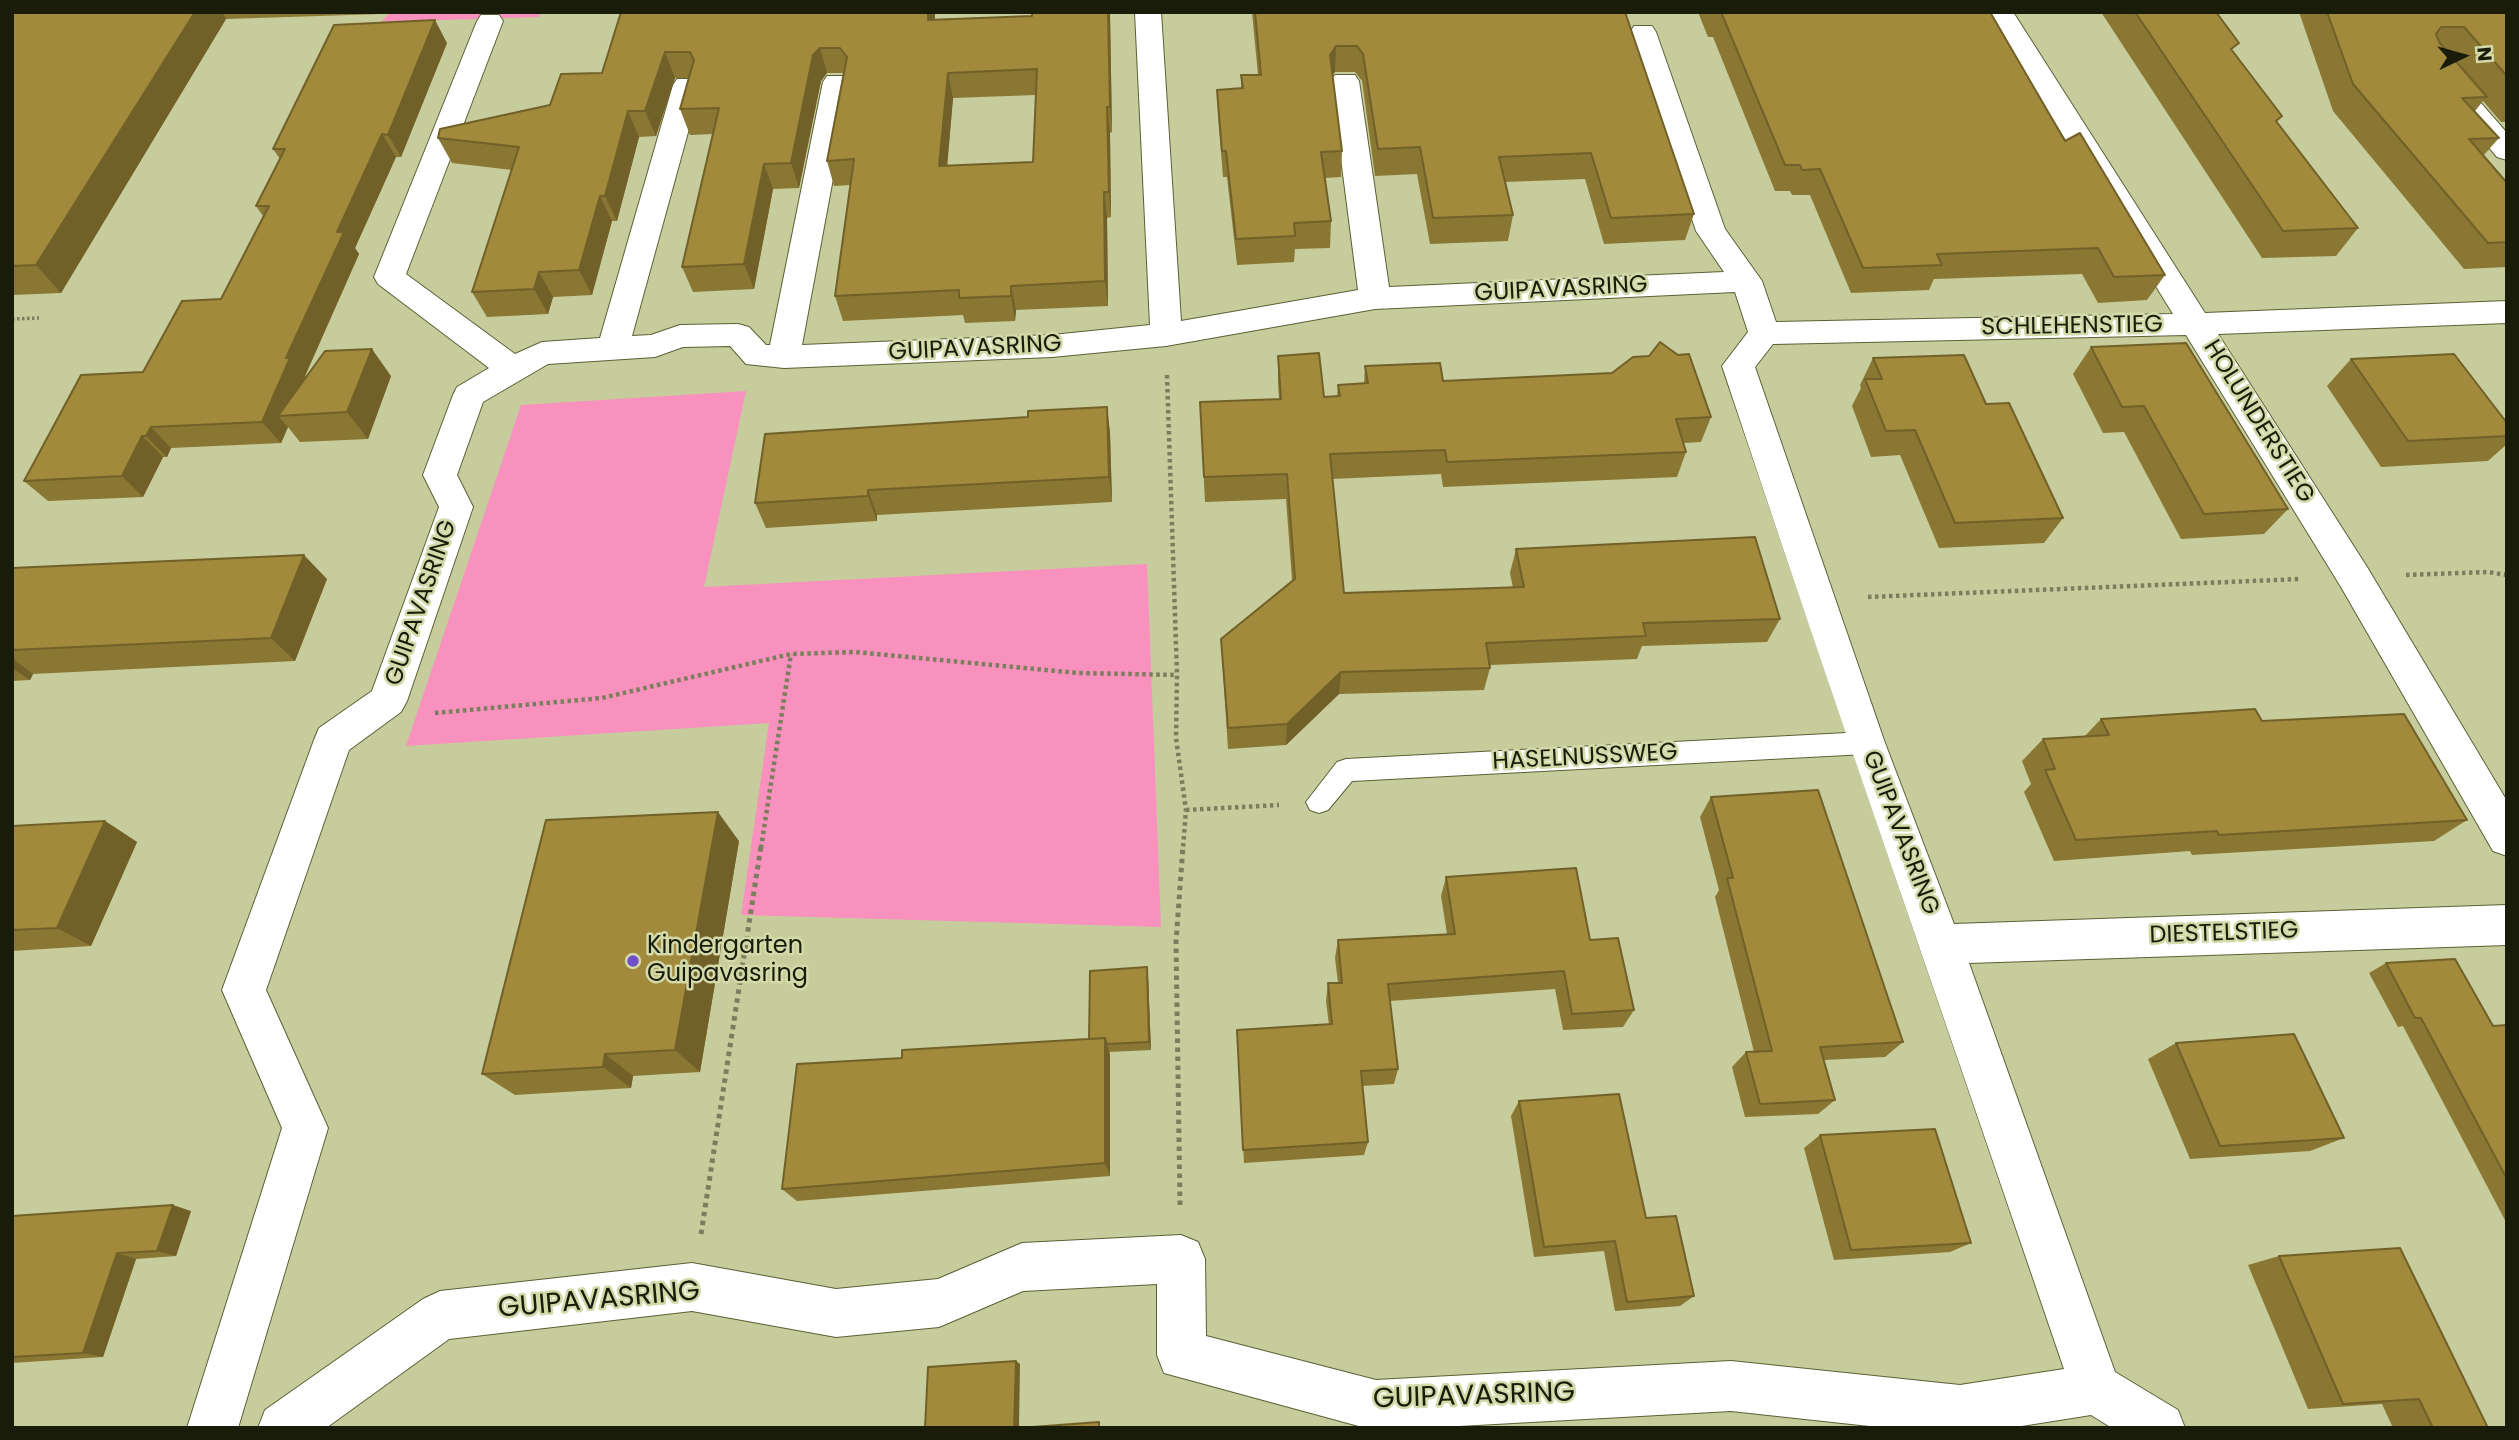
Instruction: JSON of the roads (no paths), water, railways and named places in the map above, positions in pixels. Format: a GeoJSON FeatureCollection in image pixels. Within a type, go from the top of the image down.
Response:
{"type":"FeatureCollection","features":[{"type":"Feature","properties":{"kind":"street"},"geometry":{"type":"LineString","coordinates":[[1148,12],[1166,335]]}},
{"type":"Feature","properties":{"kind":"street","name":"HOLUNDERSTIEG"},"geometry":{"type":"LineString","coordinates":[[2000,12],[2198,324],[2354,577],[2507,838]]}},
{"type":"Feature","properties":{"kind":"street"},"geometry":{"type":"LineString","coordinates":[[490,21],[389,277],[511,368]]}},
{"type":"Feature","properties":{"kind":"street"},"geometry":{"type":"LineString","coordinates":[[1643,32],[1711,231],[1747,282],[1763,333]]}},
{"type":"Feature","properties":{"kind":"street"},"geometry":{"type":"LineString","coordinates":[[1345,81],[1375,298]]}},
{"type":"Feature","properties":{"kind":"street"},"geometry":{"type":"LineString","coordinates":[[784,357],[837,82]]}},
{"type":"Feature","properties":{"kind":"street"},"geometry":{"type":"LineString","coordinates":[[2448,82],[2507,151]]}},
{"type":"Feature","properties":{"kind":"street"},"geometry":{"type":"LineString","coordinates":[[613,348],[687,85]]}},
{"type":"Feature","properties":{"kind":"street","name":"GUIPAVASRING"},"geometry":{"type":"LineString","coordinates":[[212,1428],[305,1128],[244,990],[333,740],[388,701],[456,507],[440,475],[469,395],[542,352],[655,346],[680,336],[738,335],[757,356],[784,357],[1052,346],[1166,335],[1375,298],[1747,282]]}},
{"type":"Feature","properties":{"kind":"street","name":"SCHLEHENSTIEG"},"geometry":{"type":"LineString","coordinates":[[1763,333],[2198,324],[2507,312]]}},
{"type":"Feature","properties":{"kind":"street","name":"GUIPAVASRING"},"geometry":{"type":"LineString","coordinates":[[284,1428],[440,1316],[692,1287],[836,1313],[939,1303],[1022,1267],[1181,1259],[1182,1355],[1376,1405],[1731,1386],[1960,1410],[2096,1389],[1941,944],[1866,743],[1738,366],[1763,333]]}},
{"type":"Feature","properties":{"kind":"street","name":"DIESTELSTIEG"},"geometry":{"type":"LineString","coordinates":[[1941,944],[2507,925]]}},
{"type":"Feature","properties":{"kind":"street"},"geometry":{"type":"LineString","coordinates":[[2096,1389],[2160,1428]]}},
{"type":"Feature","properties":{"kind":"lane","name":"HASELNUSSWEG"},"geometry":{"type":"LineString","coordinates":[[1319,802],[1346,770],[1866,743]]}},
{"type":"Feature","properties":{"kind":"place","name":"Kindergarten Guipavasring"},"geometry":{"type":"Point","coordinates":[633,961]}}]}
